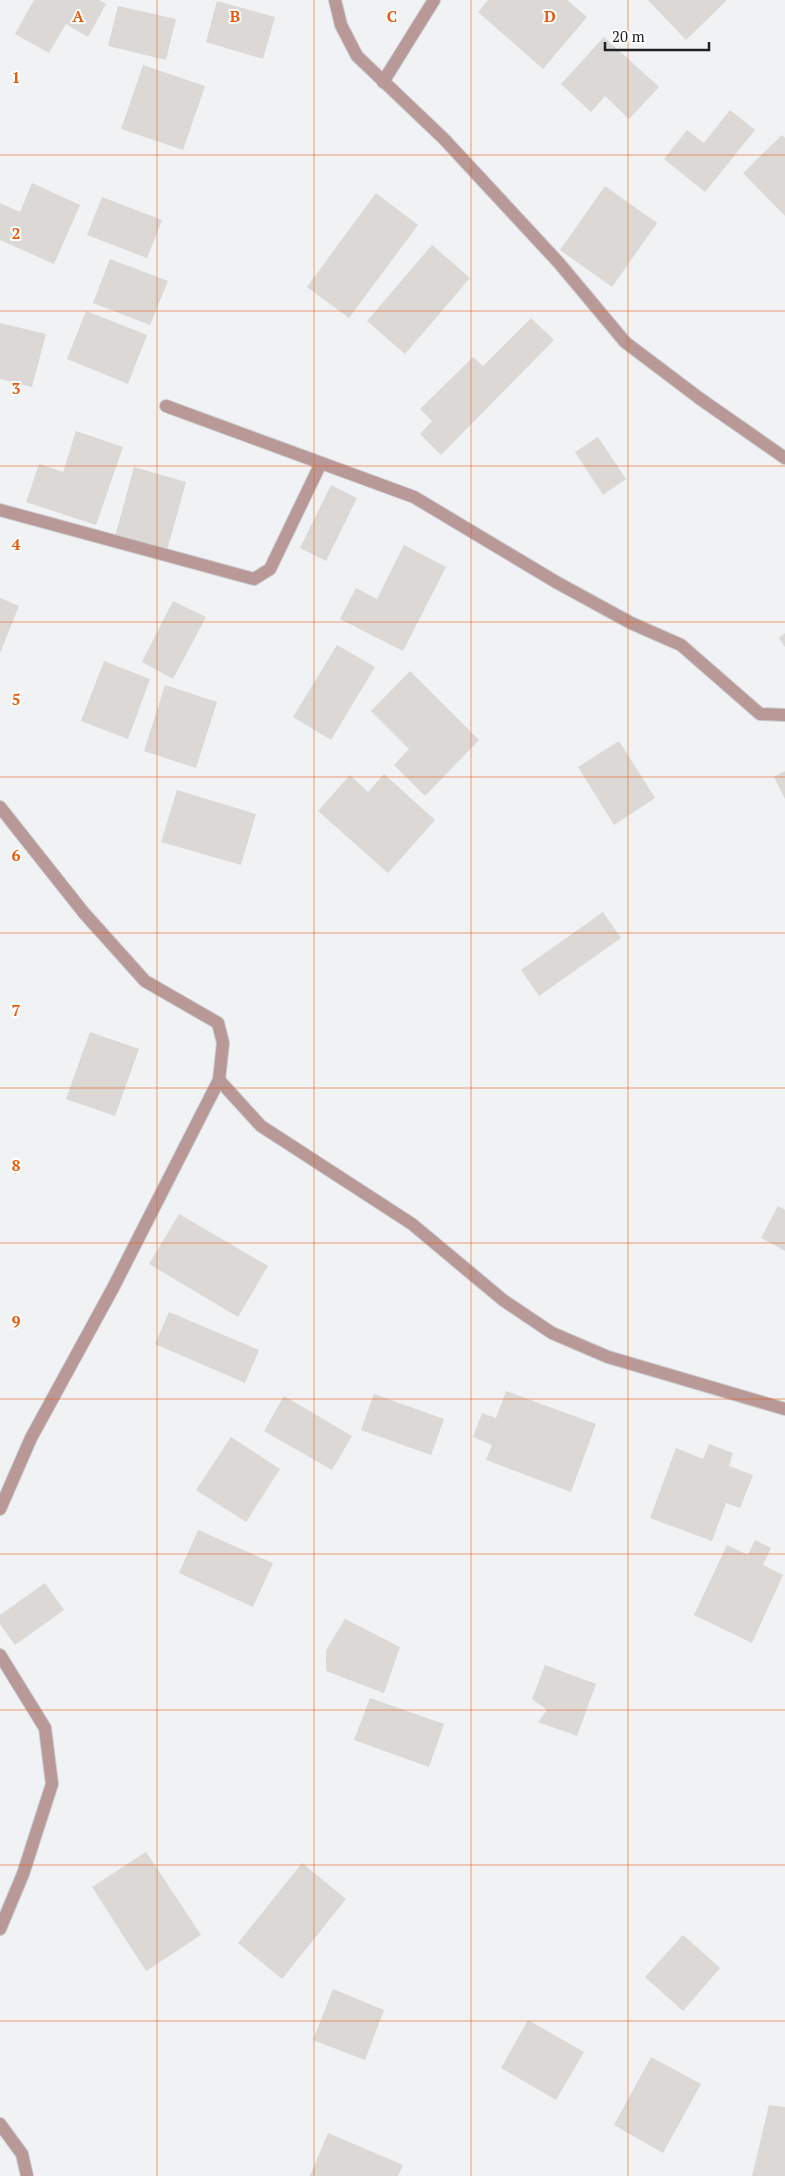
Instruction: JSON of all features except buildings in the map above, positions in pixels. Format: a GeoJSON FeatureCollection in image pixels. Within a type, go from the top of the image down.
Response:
{"type":"FeatureCollection","features":[{"type":"Feature","properties":{"kind":"street"},"geometry":{"type":"LineString","coordinates":[[334,0],[341,25],[356,56],[451,146],[559,263],[625,342],[699,398],[785,458]]}},
{"type":"Feature","properties":{"kind":"street"},"geometry":{"type":"LineString","coordinates":[[383,82],[434,0]]}},
{"type":"Feature","properties":{"kind":"street"},"geometry":{"type":"LineString","coordinates":[[166,406],[414,497],[556,582],[631,623],[681,645],[760,714],[785,715]]}},
{"type":"Feature","properties":{"kind":"street"},"geometry":{"type":"LineString","coordinates":[[0,510],[254,579],[270,569],[321,463]]}},
{"type":"Feature","properties":{"kind":"street"},"geometry":{"type":"LineString","coordinates":[[0,807],[84,913],[145,981],[218,1023],[223,1043],[219,1080],[113,1288],[31,1438],[0,1509]]}},
{"type":"Feature","properties":{"kind":"street"},"geometry":{"type":"LineString","coordinates":[[219,1080],[261,1126],[412,1224],[503,1300],[552,1333],[608,1357],[785,1409]]}},
{"type":"Feature","properties":{"kind":"street"},"geometry":{"type":"LineString","coordinates":[[0,1655],[45,1728],[52,1784],[23,1874],[0,1929]]}},
{"type":"Feature","properties":{"kind":"street"},"geometry":{"type":"LineString","coordinates":[[0,2124],[22,2154],[27,2176]]}}]}
